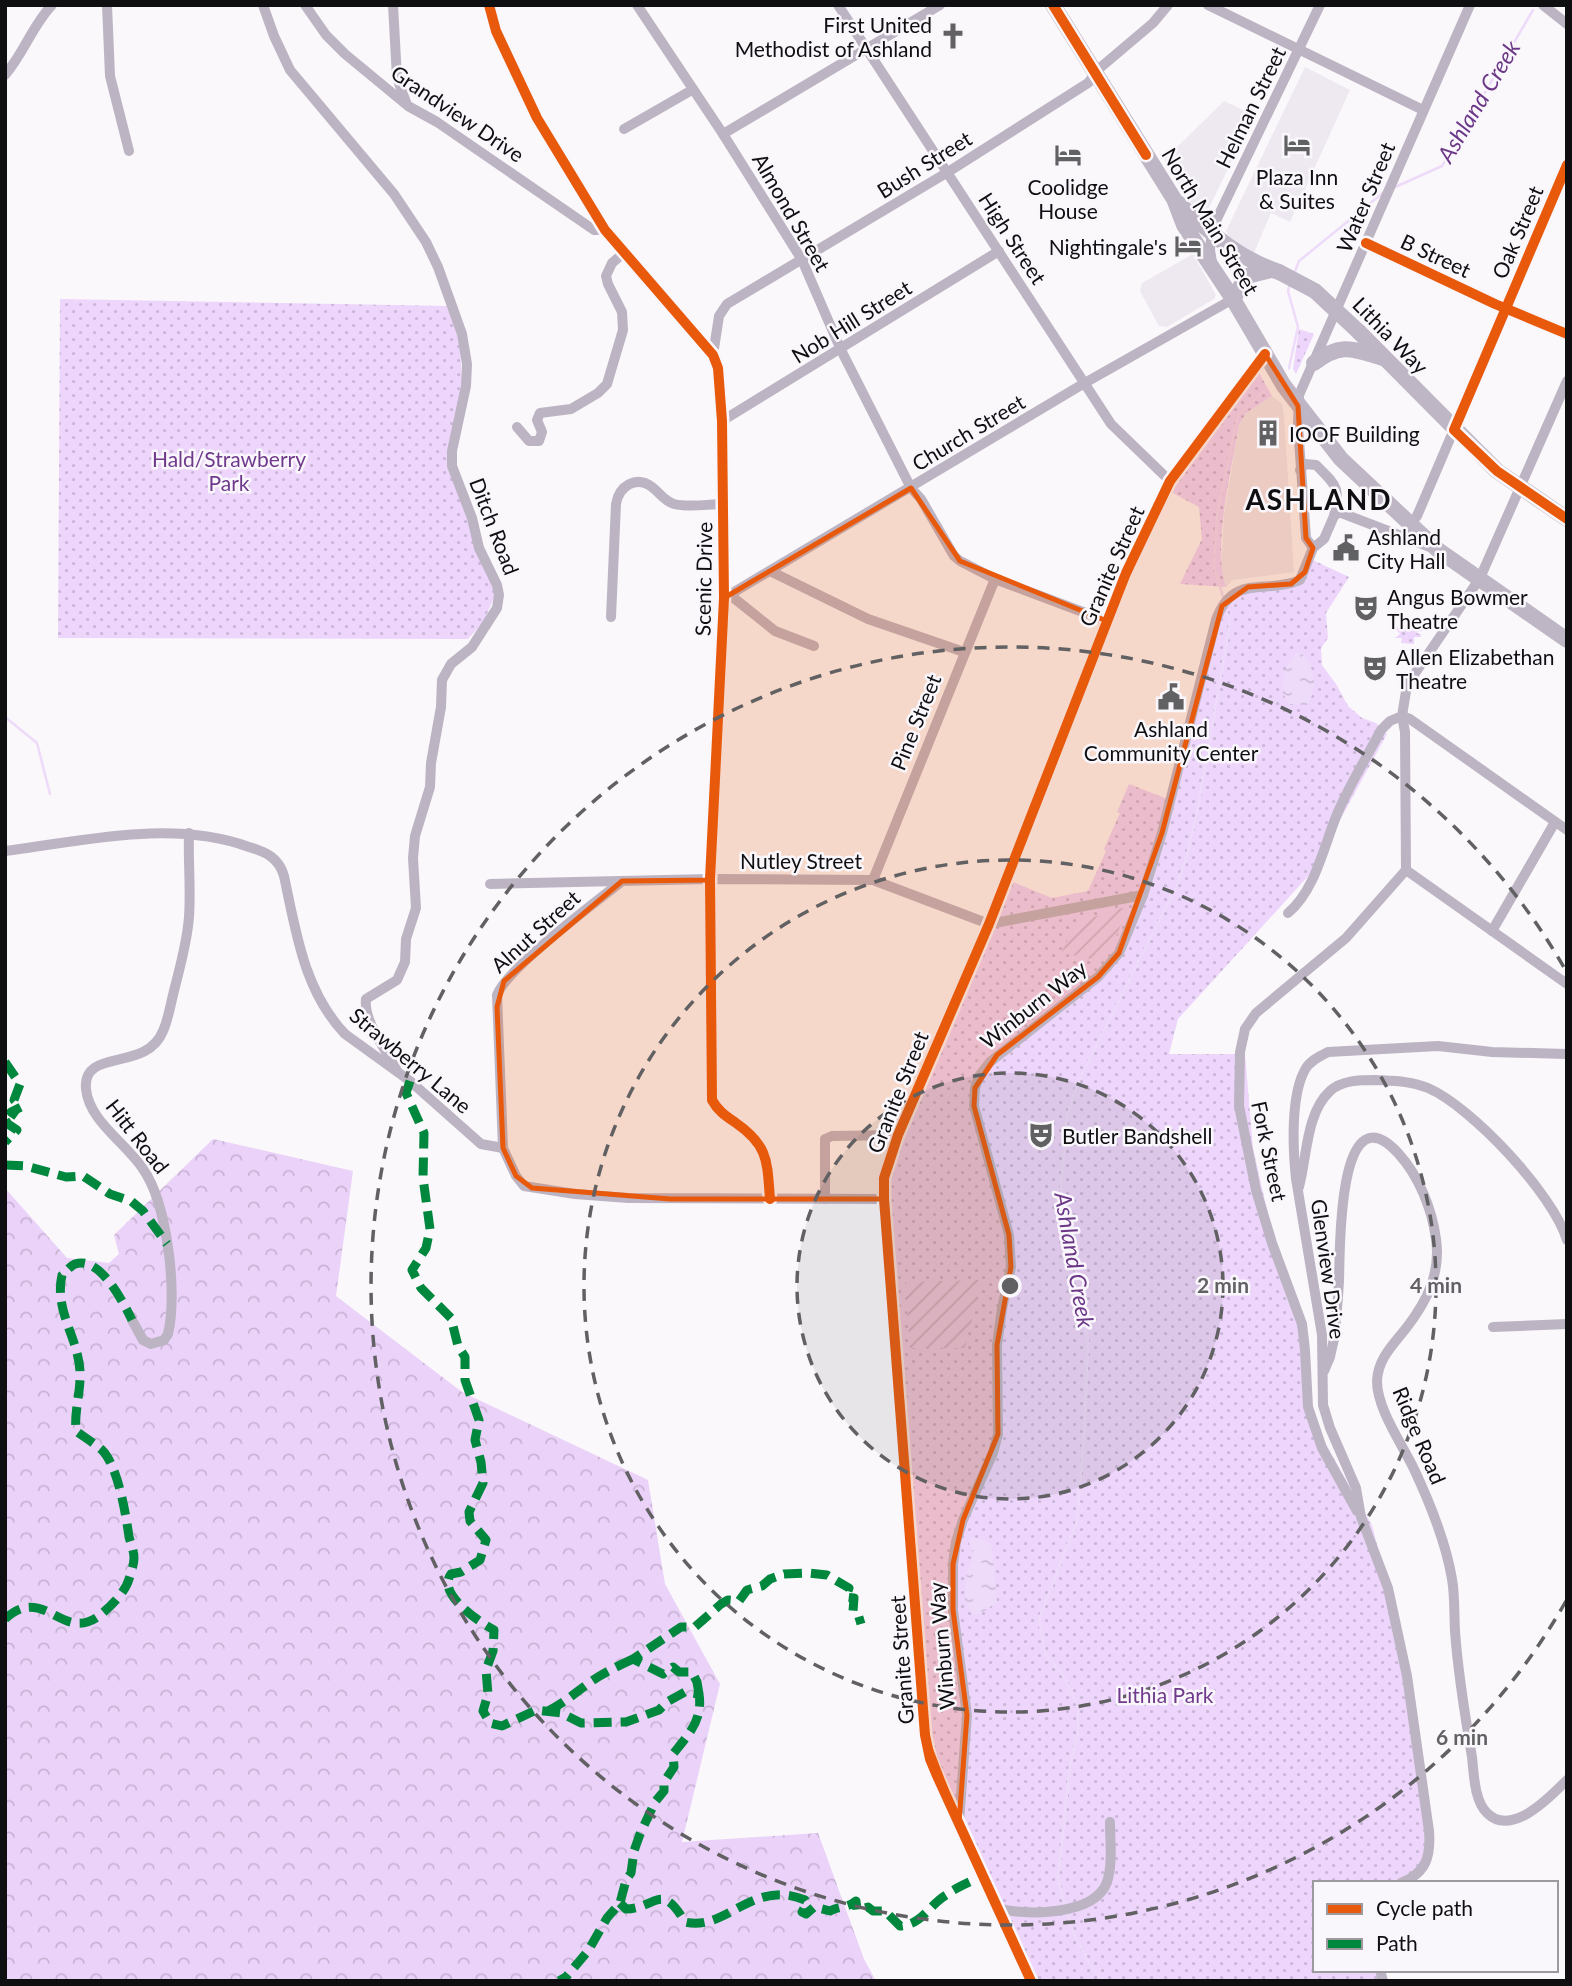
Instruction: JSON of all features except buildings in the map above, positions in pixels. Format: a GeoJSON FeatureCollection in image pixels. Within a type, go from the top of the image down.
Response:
{"type":"FeatureCollection","features":[{"type":"Feature","properties":{"kind":"main road","name":"North Main Street"},"geometry":{"type":"LineString","coordinates":[[1053,5],[1174,199],[1184,225],[1233,299],[1297,405],[1341,459],[1438,550],[1567,640]]}},
{"type":"Feature","properties":{"kind":"main road","name":"Lithia Way"},"geometry":{"type":"LineString","coordinates":[[1174,199],[1236,253],[1315,291],[1497,471],[1567,519]]}},
{"type":"Feature","properties":{"kind":"main road"},"geometry":{"type":"LineString","coordinates":[[1233,299],[1247,276],[1275,271]]}},
{"type":"Feature","properties":{"kind":"main road"},"geometry":{"type":"LineString","coordinates":[[1314,363],[1327,352],[1347,348],[1385,359]]}},
{"type":"Feature","properties":{"kind":"street"},"geometry":{"type":"LineString","coordinates":[[5,75],[19,59],[38,21],[52,5]]}},
{"type":"Feature","properties":{"kind":"street"},"geometry":{"type":"LineString","coordinates":[[107,5],[110,76],[129,150]]}},
{"type":"Feature","properties":{"kind":"street","name":"Ditch Road"},"geometry":{"type":"LineString","coordinates":[[263,5],[290,70],[394,194],[426,242],[438,267],[462,334],[467,364],[466,386],[452,451],[452,466],[472,518],[479,548],[499,595],[497,608],[472,647],[451,664],[442,680],[430,788],[415,835],[415,908],[406,939],[405,962],[397,980],[366,999],[365,1007],[370,1024],[397,1071]]}},
{"type":"Feature","properties":{"kind":"street","name":"Grandview Drive"},"geometry":{"type":"LineString","coordinates":[[305,5],[345,54],[408,106],[437,122],[594,230],[605,230]]}},
{"type":"Feature","properties":{"kind":"street"},"geometry":{"type":"LineString","coordinates":[[393,5],[397,78],[408,106]]}},
{"type":"Feature","properties":{"kind":"street","name":"Scenic Drive"},"geometry":{"type":"LineString","coordinates":[[489,5],[496,31],[531,107],[605,230],[713,355],[718,368],[727,597],[710,879],[712,1100],[720,1112],[750,1132],[763,1149],[768,1165],[770,1199]]}},
{"type":"Feature","properties":{"kind":"street","name":"Almond Street"},"geometry":{"type":"LineString","coordinates":[[637,5],[723,134],[802,260],[841,350],[911,488],[921,499],[954,556],[995,579],[1107,621]]}},
{"type":"Feature","properties":{"kind":"street","name":"High Street"},"geometry":{"type":"LineString","coordinates":[[838,5],[1083,384],[1111,424],[1170,481]]}},
{"type":"Feature","properties":{"kind":"street"},"geometry":{"type":"LineString","coordinates":[[723,134],[940,5]]}},
{"type":"Feature","properties":{"kind":"street","name":"Bush Street"},"geometry":{"type":"LineString","coordinates":[[713,355],[719,316],[727,304],[948,172],[1088,83],[1101,67],[1153,23],[1168,5]]}},
{"type":"Feature","properties":{"kind":"street"},"geometry":{"type":"LineString","coordinates":[[1208,5],[1423,110]]}},
{"type":"Feature","properties":{"kind":"street","name":"Helman Street"},"geometry":{"type":"LineString","coordinates":[[1212,266],[1211,234],[1320,5]]}},
{"type":"Feature","properties":{"kind":"street","name":"Water Street"},"geometry":{"type":"LineString","coordinates":[[1297,405],[1301,388],[1470,5]]}},
{"type":"Feature","properties":{"kind":"street"},"geometry":{"type":"LineString","coordinates":[[1543,5],[1567,24]]}},
{"type":"Feature","properties":{"kind":"street"},"geometry":{"type":"LineString","coordinates":[[624,129],[692,90]]}},
{"type":"Feature","properties":{"kind":"street","name":"Oak Street"},"geometry":{"type":"LineString","coordinates":[[1410,524],[1417,516],[1567,165]]}},
{"type":"Feature","properties":{"kind":"street","name":"B Street"},"geometry":{"type":"LineString","coordinates":[[1366,243],[1567,334]]}},
{"type":"Feature","properties":{"kind":"street","name":"Nob Hill Street"},"geometry":{"type":"LineString","coordinates":[[722,422],[999,251]]}},
{"type":"Feature","properties":{"kind":"street"},"geometry":{"type":"LineString","coordinates":[[517,427],[529,441],[539,441],[542,432],[537,421],[540,413],[571,409],[598,393],[607,384],[623,330],[622,312],[606,276],[612,263],[625,252]]}},
{"type":"Feature","properties":{"kind":"street","name":"Church Street"},"geometry":{"type":"LineString","coordinates":[[727,597],[1083,384],[1233,299]]}},
{"type":"Feature","properties":{"kind":"street","name":"Granite Street"},"geometry":{"type":"LineString","coordinates":[[1031,1981],[930,1759],[925,1735],[884,1178],[898,1135],[989,924],[1126,573],[1170,481],[1265,354]]}},
{"type":"Feature","properties":{"kind":"street"},"geometry":{"type":"LineString","coordinates":[[1567,381],[1480,578],[1406,685],[1402,716],[1405,732],[1406,870],[1567,985]]}},
{"type":"Feature","properties":{"kind":"street"},"geometry":{"type":"LineString","coordinates":[[1297,405],[1306,538],[1313,548]]}},
{"type":"Feature","properties":{"kind":"street"},"geometry":{"type":"LineString","coordinates":[[1300,470],[1310,463],[1316,464],[1337,489],[1339,495],[1334,516]]}},
{"type":"Feature","properties":{"kind":"street"},"geometry":{"type":"LineString","coordinates":[[611,617],[615,514],[620,490],[627,484],[638,482],[652,487],[663,499],[676,505],[723,504]]}},
{"type":"Feature","properties":{"kind":"street"},"geometry":{"type":"LineString","coordinates":[[1334,516],[1342,512],[1438,550]]}},
{"type":"Feature","properties":{"kind":"street","name":"Winburn Way"},"geometry":{"type":"LineString","coordinates":[[958,1823],[967,1716],[953,1610],[953,1564],[962,1520],[993,1453],[998,1434],[997,1345],[1011,1254],[1009,1235],[974,1106],[975,1088],[984,1068],[997,1055],[1109,968],[1119,954],[1143,895],[1162,833],[1220,610],[1227,600],[1248,587],[1300,580],[1313,548],[1324,539],[1334,516]]}},
{"type":"Feature","properties":{"kind":"street"},"geometry":{"type":"LineString","coordinates":[[1390,532],[1399,533],[1410,524]]}},
{"type":"Feature","properties":{"kind":"street"},"geometry":{"type":"LineString","coordinates":[[770,571],[868,619],[964,652]]}},
{"type":"Feature","properties":{"kind":"street","name":"Pine Street"},"geometry":{"type":"LineString","coordinates":[[873,880],[995,579]]}},
{"type":"Feature","properties":{"kind":"street"},"geometry":{"type":"LineString","coordinates":[[727,597],[775,631],[814,646]]}},
{"type":"Feature","properties":{"kind":"street"},"geometry":{"type":"LineString","coordinates":[[1402,716],[1562,824],[1492,931]]}},
{"type":"Feature","properties":{"kind":"street"},"geometry":{"type":"LineString","coordinates":[[1288,913],[1297,906],[1306,892],[1339,809],[1381,730],[1390,721],[1402,716]]}},
{"type":"Feature","properties":{"kind":"street","name":"Strawberry Lane"},"geometry":{"type":"LineString","coordinates":[[5,851],[135,835],[189,833],[239,843],[258,850],[278,862],[284,876],[300,952],[309,977],[331,1017],[345,1034],[397,1071],[481,1144],[503,1148]]}},
{"type":"Feature","properties":{"kind":"street","name":"Hitt Road"},"geometry":{"type":"LineString","coordinates":[[132,1320],[143,1340],[151,1344],[164,1340],[168,1334],[170,1270],[160,1207],[156,1192],[143,1169],[92,1110],[86,1084],[90,1072],[99,1064],[144,1053],[163,1032],[187,937],[189,833]]}},
{"type":"Feature","properties":{"kind":"street","name":"Fork Street"},"geometry":{"type":"LineString","coordinates":[[1361,1517],[1322,1448],[1309,1413],[1302,1324],[1256,1190],[1239,1106],[1240,1052],[1245,1029],[1256,1013],[1346,937],[1406,870]]}},
{"type":"Feature","properties":{"kind":"street","name":"Nutley Street"},"geometry":{"type":"LineString","coordinates":[[490,884],[710,879],[873,880],[989,924]]}},
{"type":"Feature","properties":{"kind":"street","name":"Alnut Street"},"geometry":{"type":"LineString","coordinates":[[503,1148],[497,1007],[500,987],[525,962],[622,881]]}},
{"type":"Feature","properties":{"kind":"street"},"geometry":{"type":"LineString","coordinates":[[989,924],[1143,895]]}},
{"type":"Feature","properties":{"kind":"street","name":"Glenview Drive"},"geometry":{"type":"LineString","coordinates":[[1404,1881],[1421,1871],[1428,1862],[1431,1846],[1407,1676],[1394,1611],[1361,1517],[1356,1488],[1326,1416],[1321,1377],[1322,1335],[1294,1162],[1301,1078],[1307,1066],[1316,1058],[1328,1052],[1339,1051],[1438,1046],[1492,1052],[1567,1054]]}},
{"type":"Feature","properties":{"kind":"street"},"geometry":{"type":"LineString","coordinates":[[1298,1189],[1317,1108],[1329,1092],[1351,1081],[1406,1082],[1430,1089],[1474,1118],[1536,1187],[1558,1219],[1567,1240]]}},
{"type":"Feature","properties":{"kind":"street"},"geometry":{"type":"LineString","coordinates":[[825,1199],[825,1139],[832,1136],[898,1135]]}},
{"type":"Feature","properties":{"kind":"street","name":"Ridge Road"},"geometry":{"type":"LineString","coordinates":[[1321,1377],[1334,1339],[1341,1216],[1347,1172],[1351,1160],[1364,1142],[1373,1138],[1383,1139],[1404,1160],[1421,1188],[1435,1230],[1437,1259],[1434,1282],[1426,1298],[1385,1353],[1379,1367],[1378,1389],[1384,1408],[1425,1495],[1448,1559],[1460,1678],[1478,1793],[1487,1813],[1494,1817],[1513,1819],[1531,1813],[1567,1780]]}},
{"type":"Feature","properties":{"kind":"street"},"geometry":{"type":"LineString","coordinates":[[503,1148],[516,1176],[524,1186],[532,1188],[628,1198],[884,1199]]}},
{"type":"Feature","properties":{"kind":"street"},"geometry":{"type":"LineString","coordinates":[[1493,1328],[1567,1324]]}},
{"type":"Feature","properties":{"kind":"street"},"geometry":{"type":"LineString","coordinates":[[997,1908],[1018,1912],[1065,1910],[1094,1898],[1106,1886],[1110,1869],[1110,1822]]}},
{"type":"Feature","properties":{"kind":"highlighted area"},"geometry":{"type":"Polygon","coordinates":[[[1265,354],[1298,406],[1306,538],[1313,548],[1305,572],[1291,584],[1248,587],[1222,606],[1162,833],[1119,953],[1098,977],[997,1055],[975,1088],[974,1106],[1009,1235],[1011,1267],[997,1345],[998,1434],[963,1520],[953,1564],[953,1610],[967,1715],[959,1823],[925,1735],[884,1199],[670,1199],[532,1188],[516,1176],[503,1148],[497,1007],[504,981],[622,881],[710,880],[724,598],[911,488],[960,561],[1107,621],[1170,481],[1265,354]]]}},
{"type":"Feature","properties":{"kind":"shaded area","name":"Plaza Inn & Suites"},"geometry":{"type":"Polygon","coordinates":[[[1305,67],[1350,90],[1290,222],[1271,213],[1254,253],[1229,238],[1226,231],[1305,67]]]}},
{"type":"Feature","properties":{"kind":"shaded area"},"geometry":{"type":"Polygon","coordinates":[[[1224,101],[1254,115],[1204,218],[1189,201],[1164,160],[1224,101]]]}},
{"type":"Feature","properties":{"kind":"shaded area"},"geometry":{"type":"Polygon","coordinates":[[[1193,254],[1216,295],[1214,299],[1167,327],[1159,326],[1140,291],[1142,283],[1193,254]]]}},
{"type":"Feature","properties":{"kind":"shaded area"},"geometry":{"type":"Polygon","coordinates":[[[1272,396],[1282,404],[1284,415],[1294,572],[1233,580],[1226,587],[1221,572],[1224,515],[1239,425],[1246,413],[1272,396]]]}},
{"type":"Feature","properties":{"kind":"green space","name":"Hald/Strawberry Park"},"geometry":{"type":"Polygon","coordinates":[[[60,299],[447,306],[460,342],[462,384],[447,458],[477,554],[496,593],[483,623],[468,639],[58,638],[60,299]]]}},
{"type":"Feature","properties":{"kind":"green space"},"geometry":{"type":"Polygon","coordinates":[[[1299,329],[1314,334],[1296,374],[1293,369],[1299,329]]]}},
{"type":"Feature","properties":{"kind":"green space"},"geometry":{"type":"Polygon","coordinates":[[[1259,373],[1272,396],[1246,413],[1239,425],[1222,529],[1222,570],[1226,587],[1180,584],[1202,539],[1199,507],[1171,492],[1174,484],[1259,373]]]}},
{"type":"Feature","properties":{"kind":"green space","name":"Lithia Park"},"geometry":{"type":"Polygon","coordinates":[[[1313,560],[1349,577],[1326,613],[1328,638],[1321,648],[1322,665],[1348,706],[1362,718],[1376,723],[1387,734],[1311,873],[1178,1019],[1169,1054],[1245,1054],[1253,1148],[1272,1232],[1299,1302],[1309,1339],[1310,1391],[1314,1414],[1320,1434],[1372,1525],[1394,1611],[1407,1676],[1428,1862],[1404,1881],[1313,1881],[1313,1972],[1381,1972],[1383,1981],[1031,1981],[930,1759],[884,1178],[1006,879],[1052,898],[1088,891],[1106,851],[1104,849],[1129,784],[1170,800],[1216,620],[1241,590],[1291,584],[1313,560]]]}},
{"type":"Feature","properties":{"kind":"green space"},"geometry":{"type":"Polygon","coordinates":[[[1424,625],[1425,630],[1415,633],[1421,634],[1421,637],[1414,637],[1414,644],[1401,643],[1402,638],[1395,638],[1400,634],[1395,628],[1424,625]]]}},
{"type":"Feature","properties":{"kind":"green space"},"geometry":{"type":"Polygon","coordinates":[[[1129,906],[1102,961],[1061,953],[1077,922],[1129,906]]]}},
{"type":"Feature","properties":{"kind":"green space"},"geometry":{"type":"Polygon","coordinates":[[[213,1139],[353,1171],[336,1296],[462,1392],[648,1480],[665,1584],[720,1684],[682,1842],[818,1833],[864,1959],[876,1981],[5,1981],[5,1188],[67,1258],[109,1263],[119,1254],[114,1235],[213,1139]]]}},
{"type":"Feature","properties":{"kind":"green space"},"geometry":{"type":"Polygon","coordinates":[[[980,1280],[965,1348],[910,1348],[905,1282],[980,1280]]]}},
{"type":"Feature","properties":{"kind":"water"},"geometry":{"type":"Polygon","coordinates":[[[1296,653],[1301,653],[1306,658],[1314,679],[1313,693],[1306,705],[1290,704],[1283,692],[1285,671],[1296,653]]]}},
{"type":"Feature","properties":{"kind":"water"},"geometry":{"type":"Polygon","coordinates":[[[970,1538],[983,1540],[992,1548],[997,1602],[980,1614],[973,1614],[965,1600],[967,1570],[973,1553],[970,1538]]]}},
{"type":"Feature","properties":{"kind":"waterway","name":"Ashland Creek"},"geometry":{"type":"LineString","coordinates":[[1393,188],[1442,166],[1533,10]]}},
{"type":"Feature","properties":{"kind":"waterway","name":"Ashland Creek"},"geometry":{"type":"LineString","coordinates":[[1294,274],[1299,261],[1384,192]]}},
{"type":"Feature","properties":{"kind":"waterway","name":"Ashland Creek"},"geometry":{"type":"LineString","coordinates":[[1289,368],[1298,327],[1288,291],[1290,283]]}},
{"type":"Feature","properties":{"kind":"waterway","name":"Ashland Creek"},"geometry":{"type":"LineString","coordinates":[[1224,600],[1214,567],[1217,515],[1238,415],[1266,389]]}},
{"type":"Feature","properties":{"kind":"waterway","name":"Ashland Creek"},"geometry":{"type":"LineString","coordinates":[[1065,1906],[1058,1879],[1070,1765],[1078,1734],[1078,1706],[1063,1675],[1045,1654],[1039,1619],[1077,1521],[1085,1420],[1088,1341],[1061,1187],[1067,1117],[1077,1084],[1177,885],[1185,863],[1197,813],[1230,623],[1225,607]]}},
{"type":"Feature","properties":{"kind":"waterway"},"geometry":{"type":"LineString","coordinates":[[5,717],[37,743],[50,794]]}},
{"type":"Feature","properties":{"kind":"waterway","name":"Ashland Creek"},"geometry":{"type":"LineString","coordinates":[[1067,1913],[1081,1949],[1102,1981]]}},
{"type":"Feature","properties":{"kind":"marked path"},"geometry":{"type":"LineString","coordinates":[[5,1062],[20,1084],[14,1100],[21,1107],[11,1112],[18,1117],[8,1124],[17,1130],[5,1142]]}},
{"type":"Feature","properties":{"kind":"marked path"},"geometry":{"type":"LineString","coordinates":[[410,1081],[406,1093],[424,1133],[423,1178],[430,1229],[426,1248],[412,1270],[421,1288],[451,1318],[458,1346],[465,1357],[465,1380],[479,1420],[475,1440],[483,1483],[469,1512],[470,1521],[486,1540],[480,1560],[461,1572],[451,1574],[448,1582],[449,1590],[461,1606],[494,1630],[493,1651],[486,1670],[488,1694],[483,1711],[490,1723],[502,1726],[536,1710],[561,1713],[581,1723],[626,1722],[659,1710],[685,1692],[699,1694],[697,1719],[673,1754],[674,1767],[664,1782],[664,1791],[655,1802],[640,1834],[631,1873],[626,1880],[620,1903],[607,1918],[588,1951],[566,1977],[559,1981]]}},
{"type":"Feature","properties":{"kind":"marked path"},"geometry":{"type":"LineString","coordinates":[[5,1165],[26,1166],[66,1177],[83,1176],[110,1194],[131,1201],[143,1211],[167,1244]]}},
{"type":"Feature","properties":{"kind":"marked path"},"geometry":{"type":"LineString","coordinates":[[5,1619],[19,1610],[31,1607],[74,1623],[86,1622],[108,1608],[127,1584],[134,1555],[117,1479],[108,1457],[76,1431],[80,1371],[61,1300],[62,1275],[75,1264],[84,1263],[93,1267],[110,1283],[132,1320]]}},
{"type":"Feature","properties":{"kind":"marked path"},"geometry":{"type":"LineString","coordinates":[[699,1694],[692,1672],[679,1672],[673,1667],[663,1674],[633,1659],[681,1627],[695,1627],[721,1604],[728,1600],[739,1601],[747,1590],[762,1586],[770,1579],[784,1574],[827,1575],[849,1588],[846,1597],[854,1598],[853,1611],[858,1614],[861,1624]]}},
{"type":"Feature","properties":{"kind":"marked path"},"geometry":{"type":"LineString","coordinates":[[548,1711],[600,1676],[633,1659]]}},
{"type":"Feature","properties":{"kind":"marked path"},"geometry":{"type":"LineString","coordinates":[[620,1903],[626,1909],[664,1900],[677,1910],[685,1922],[700,1923],[714,1920],[755,1900],[787,1895],[805,1900],[807,1903],[802,1912],[806,1914],[814,1907],[830,1911],[856,1901],[857,1910],[868,1907],[873,1911],[885,1911],[900,1926],[914,1922],[950,1892],[982,1876]]}},
{"type":"Feature","properties":{"kind":"cycle path"},"geometry":{"type":"LineString","coordinates":[[489,5],[496,31],[537,118],[605,230],[713,355],[718,368],[722,421],[724,598],[710,879],[712,1100],[720,1110],[747,1131],[760,1147],[767,1165],[770,1199]]}},
{"type":"Feature","properties":{"kind":"cycle path"},"geometry":{"type":"LineString","coordinates":[[1053,5],[1146,155]]}},
{"type":"Feature","properties":{"kind":"cycle path"},"geometry":{"type":"LineString","coordinates":[[1567,165],[1454,430],[1497,471],[1567,519]]}},
{"type":"Feature","properties":{"kind":"cycle path"},"geometry":{"type":"LineString","coordinates":[[1366,243],[1495,304],[1567,334]]}},
{"type":"Feature","properties":{"kind":"cycle path"},"geometry":{"type":"LineString","coordinates":[[1031,1981],[938,1778],[930,1759],[925,1735],[884,1178],[898,1135],[989,924],[1126,573],[1170,481],[1265,354]]}},
{"type":"Feature","properties":{"kind":"place","name":"First United Methodist of Ashland"},"geometry":{"type":"Point","coordinates":[953,36]}},
{"type":"Feature","properties":{"kind":"place","name":"Plaza Inn & Suites"},"geometry":{"type":"Point","coordinates":[1297,145]}},
{"type":"Feature","properties":{"kind":"place","name":"Coolidge House"},"geometry":{"type":"Point","coordinates":[1068,155]}},
{"type":"Feature","properties":{"kind":"place","name":"Nightingale's"},"geometry":{"type":"Point","coordinates":[1188,246]}},
{"type":"Feature","properties":{"kind":"place","name":"IOOF Building"},"geometry":{"type":"Point","coordinates":[1268,433]}},
{"type":"Feature","properties":{"kind":"place","name":"Ashland City Hall"},"geometry":{"type":"Point","coordinates":[1346,548]}},
{"type":"Feature","properties":{"kind":"place","name":"Angus Bowmer Theatre"},"geometry":{"type":"Point","coordinates":[1366,608]}},
{"type":"Feature","properties":{"kind":"place","name":"Allen Elizabethan Theatre"},"geometry":{"type":"Point","coordinates":[1375,668]}},
{"type":"Feature","properties":{"kind":"place","name":"Ashland Community Center"},"geometry":{"type":"Point","coordinates":[1171,697]}},
{"type":"Feature","properties":{"kind":"place","name":"Butler Bandshell"},"geometry":{"type":"Point","coordinates":[1041,1135]}},
{"type":"Feature","properties":{"kind":"district","name":"ASHLAND"},"geometry":{"type":"Point","coordinates":[1319,499]}}]}
